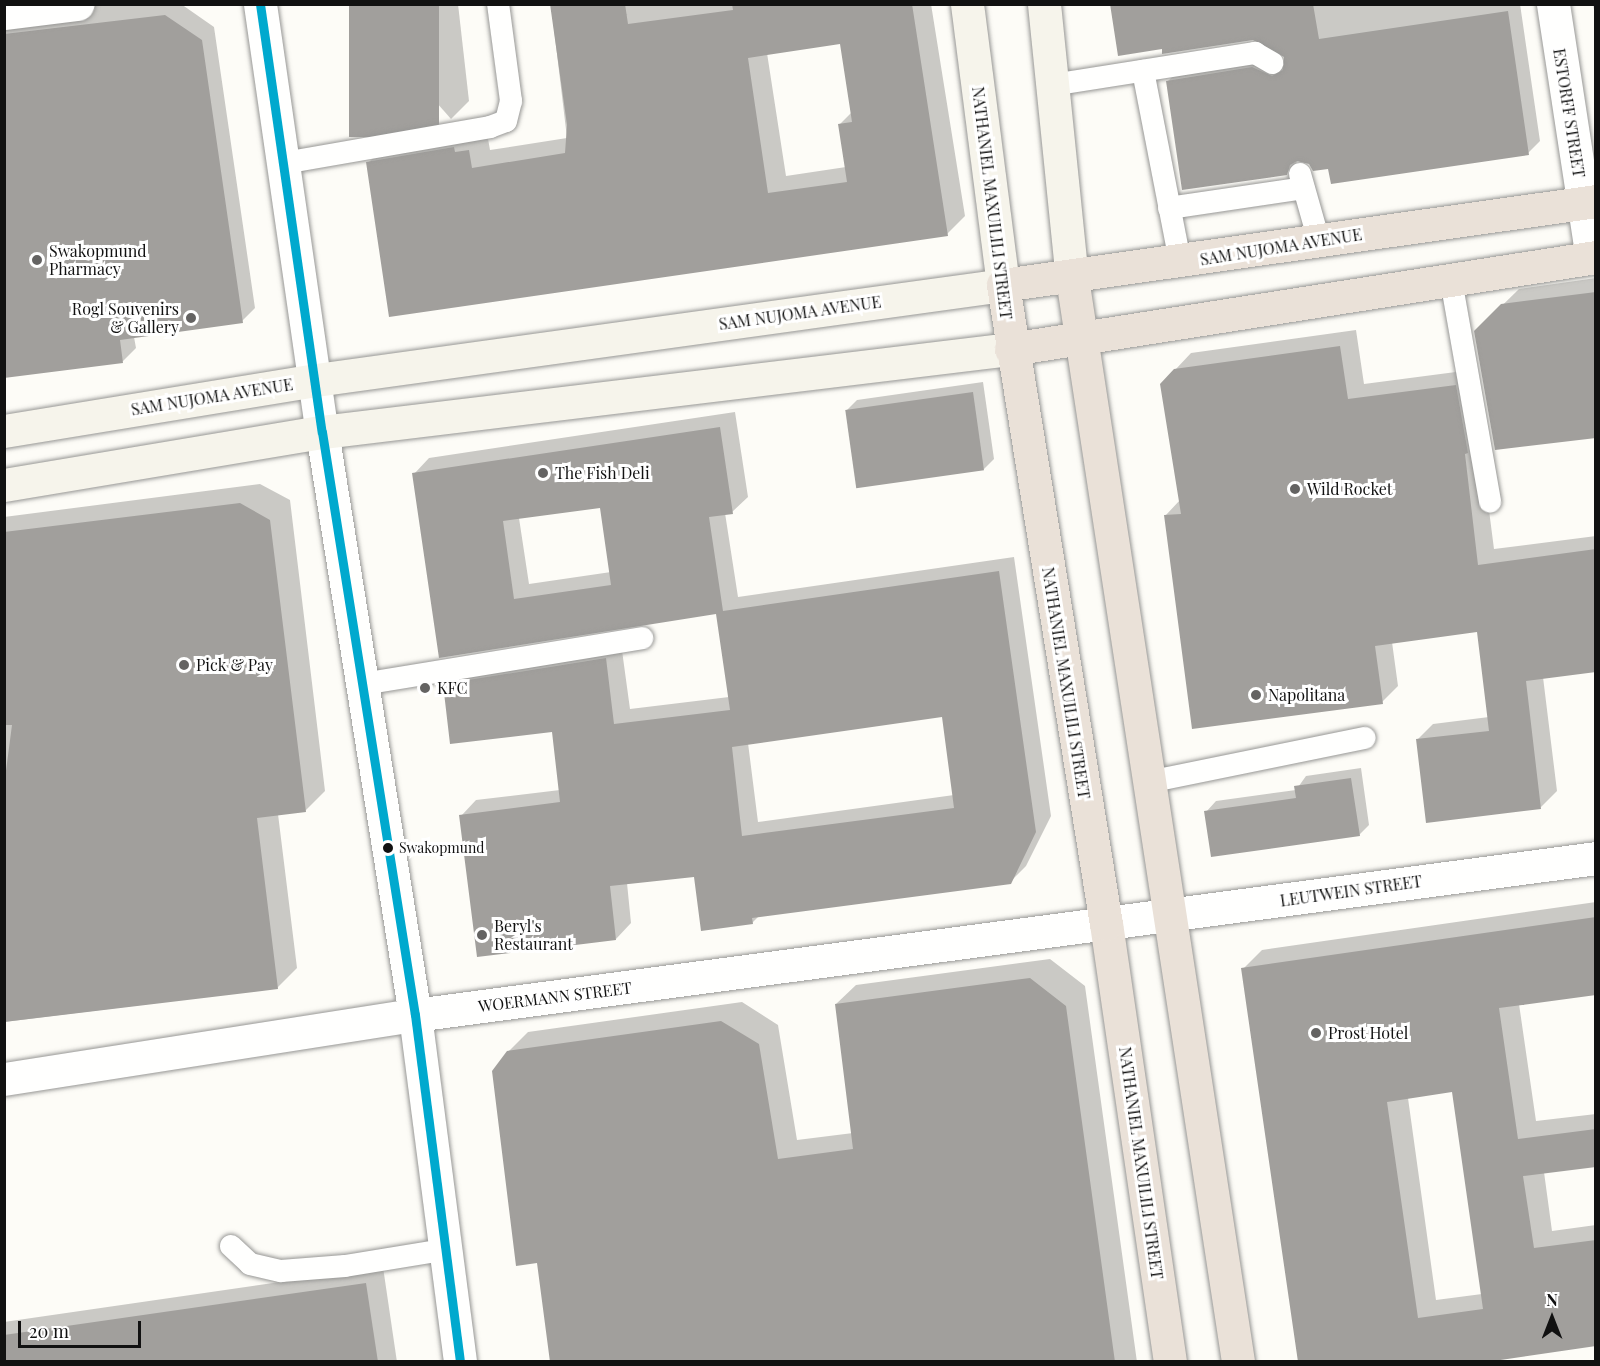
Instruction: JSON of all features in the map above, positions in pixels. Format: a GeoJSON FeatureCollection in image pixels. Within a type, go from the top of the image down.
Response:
{"type":"FeatureCollection","features":[{"type":"Feature","properties":{"kind":"highway","name":"SAM NUJOMA AVENUE"},"geometry":{"type":"LineString","coordinates":[[1002,285],[1072,278],[1589,202]]}},
{"type":"Feature","properties":{"kind":"highway"},"geometry":{"type":"LineString","coordinates":[[1011,349],[1594,257]]}},
{"type":"Feature","properties":{"kind":"highway"},"geometry":{"type":"LineString","coordinates":[[1072,278],[1079,338],[1238,1362]]}},
{"type":"Feature","properties":{"kind":"highway","name":"NATHANIEL MAXUILILI STREET"},"geometry":{"type":"LineString","coordinates":[[1002,285],[1106,924],[1170,1362]]}},
{"type":"Feature","properties":{"kind":"street"},"geometry":{"type":"LineString","coordinates":[[4,13],[77,4]]}},
{"type":"Feature","properties":{"kind":"street"},"geometry":{"type":"LineString","coordinates":[[260,4],[322,432],[415,1015],[443,1250],[460,1362]]}},
{"type":"Feature","properties":{"kind":"street","name":"NATHANIEL MAXUILILI STREET"},"geometry":{"type":"LineString","coordinates":[[967,4],[1002,285]]}},
{"type":"Feature","properties":{"kind":"street"},"geometry":{"type":"LineString","coordinates":[[1044,4],[1072,278]]}},
{"type":"Feature","properties":{"kind":"street","name":"ESTORFF STREET"},"geometry":{"type":"LineString","coordinates":[[1553,4],[1589,202],[1594,257]]}},
{"type":"Feature","properties":{"kind":"street","name":"SAM NUJOMA AVENUE"},"geometry":{"type":"LineString","coordinates":[[4,431],[316,380],[1002,285]]}},
{"type":"Feature","properties":{"kind":"street"},"geometry":{"type":"LineString","coordinates":[[4,485],[322,432],[1011,349]]}},
{"type":"Feature","properties":{"kind":"street","name":"LEUTWEIN STREET"},"geometry":{"type":"LineString","coordinates":[[1106,924],[1596,858]]}},
{"type":"Feature","properties":{"kind":"street","name":"WOERMANN STREET"},"geometry":{"type":"LineString","coordinates":[[4,1079],[415,1015],[1106,924]]}},
{"type":"Feature","properties":{"kind":"lane"},"geometry":{"type":"LineString","coordinates":[[284,163],[490,128],[506,121],[511,101],[498,4]]}},
{"type":"Feature","properties":{"kind":"lane"},"geometry":{"type":"LineString","coordinates":[[1052,86],[1255,53],[1272,63]]}},
{"type":"Feature","properties":{"kind":"lane"},"geometry":{"type":"LineString","coordinates":[[1143,70],[1180,262]]}},
{"type":"Feature","properties":{"kind":"lane"},"geometry":{"type":"LineString","coordinates":[[1168,208],[1302,180],[1319,241]]}},
{"type":"Feature","properties":{"kind":"lane"},"geometry":{"type":"LineString","coordinates":[[1451,280],[1490,502]]}},
{"type":"Feature","properties":{"kind":"lane"},"geometry":{"type":"LineString","coordinates":[[362,684],[642,638]]}},
{"type":"Feature","properties":{"kind":"lane"},"geometry":{"type":"LineString","coordinates":[[1148,782],[1365,738]]}},
{"type":"Feature","properties":{"kind":"lane"},"geometry":{"type":"LineString","coordinates":[[231,1246],[250,1264],[280,1271],[345,1266],[443,1250]]}},
{"type":"Feature","properties":{"kind":"building"},"geometry":{"type":"Polygon","coordinates":[[[349,4],[439,4],[439,137],[349,137],[349,4]]]}},
{"type":"Feature","properties":{"kind":"building"},"geometry":{"type":"Polygon","coordinates":[[[550,4],[625,4],[628,24],[733,10],[732,4],[912,4],[948,236],[389,317],[366,162],[454,147],[455,152],[469,150],[472,168],[565,153],[567,125],[550,4]],[[840,44],[748,58],[768,193],[847,182],[838,124],[852,122],[840,44]]]}},
{"type":"Feature","properties":{"kind":"building"},"geometry":{"type":"Polygon","coordinates":[[[1110,4],[1313,4],[1319,39],[1508,11],[1529,155],[1331,184],[1328,169],[1313,171],[1309,164],[1297,161],[1290,165],[1287,175],[1182,190],[1166,81],[1252,67],[1272,76],[1283,70],[1284,57],[1253,40],[1162,54],[1162,49],[1118,56],[1110,4]]]}},
{"type":"Feature","properties":{"kind":"building"},"geometry":{"type":"Polygon","coordinates":[[[165,15],[202,40],[243,323],[120,340],[123,363],[4,378],[4,34],[165,15]]]}},
{"type":"Feature","properties":{"kind":"building"},"geometry":{"type":"Polygon","coordinates":[[[1596,292],[1596,438],[1495,450],[1474,331],[1501,304],[1596,292]]]}},
{"type":"Feature","properties":{"kind":"building"},"geometry":{"type":"Polygon","coordinates":[[[1340,346],[1348,399],[1456,385],[1468,453],[1465,454],[1478,565],[1596,549],[1596,672],[1526,681],[1541,809],[1426,823],[1416,739],[1489,731],[1477,632],[1375,646],[1383,704],[1192,729],[1164,515],[1181,514],[1160,384],[1174,369],[1340,346]]]}},
{"type":"Feature","properties":{"kind":"building"},"geometry":{"type":"Polygon","coordinates":[[[973,392],[984,470],[856,488],[845,410],[973,392]]]}},
{"type":"Feature","properties":{"kind":"building"},"geometry":{"type":"Polygon","coordinates":[[[720,427],[733,514],[709,517],[723,611],[999,571],[1036,832],[1011,884],[752,918],[753,924],[701,931],[694,877],[610,886],[616,940],[477,957],[459,815],[560,802],[552,732],[450,744],[443,684],[606,658],[614,724],[730,710],[716,614],[439,658],[412,473],[720,427]],[[600,508],[503,521],[514,599],[611,585],[600,508]],[[942,717],[732,747],[742,836],[954,808],[942,717]]]}},
{"type":"Feature","properties":{"kind":"building"},"geometry":{"type":"Polygon","coordinates":[[[240,503],[270,520],[306,812],[257,818],[278,989],[4,1022],[4,786],[12,725],[4,725],[4,532],[240,503]]]}},
{"type":"Feature","properties":{"kind":"building"},"geometry":{"type":"Polygon","coordinates":[[[1351,778],[1360,836],[1211,857],[1204,811],[1296,798],[1294,786],[1351,778]]]}},
{"type":"Feature","properties":{"kind":"building"},"geometry":{"type":"Polygon","coordinates":[[[1596,917],[1596,995],[1499,1008],[1518,1139],[1596,1129],[1596,1167],[1523,1176],[1534,1248],[1596,1240],[1596,1346],[1487,1362],[1298,1362],[1241,968],[1596,917]],[[1452,1092],[1387,1102],[1418,1318],[1483,1309],[1452,1092]]]}},
{"type":"Feature","properties":{"kind":"building"},"geometry":{"type":"Polygon","coordinates":[[[1030,978],[1066,1006],[1115,1362],[550,1362],[537,1263],[516,1266],[492,1071],[507,1051],[721,1021],[759,1044],[778,1159],[853,1149],[835,1004],[1030,978]]]}},
{"type":"Feature","properties":{"kind":"building"},"geometry":{"type":"Polygon","coordinates":[[[366,1283],[378,1362],[4,1362],[4,1335],[366,1283]]]}},
{"type":"Feature","properties":{"kind":"transit line"},"geometry":{"type":"LineString","coordinates":[[260,4],[322,432],[415,1015],[460,1362]]}},
{"type":"Feature","properties":{"kind":"place","name":"Swakopmund Pharmacy"},"geometry":{"type":"Point","coordinates":[37,260]}},
{"type":"Feature","properties":{"kind":"place","name":"Rogl Souvenirs & Gallery"},"geometry":{"type":"Point","coordinates":[191,318]}},
{"type":"Feature","properties":{"kind":"place","name":"The Fish Deli"},"geometry":{"type":"Point","coordinates":[543,473]}},
{"type":"Feature","properties":{"kind":"place","name":"Wild Rocket"},"geometry":{"type":"Point","coordinates":[1295,489]}},
{"type":"Feature","properties":{"kind":"place","name":"Pick & Pay"},"geometry":{"type":"Point","coordinates":[184,665]}},
{"type":"Feature","properties":{"kind":"place","name":"KFC"},"geometry":{"type":"Point","coordinates":[425,688]}},
{"type":"Feature","properties":{"kind":"place","name":"Napolitana"},"geometry":{"type":"Point","coordinates":[1256,695]}},
{"type":"Feature","properties":{"kind":"place","name":"Swakopmund"},"geometry":{"type":"Point","coordinates":[388,848]}},
{"type":"Feature","properties":{"kind":"place","name":"Beryl's Restaurant"},"geometry":{"type":"Point","coordinates":[482,935]}},
{"type":"Feature","properties":{"kind":"place","name":"Prost Hotel"},"geometry":{"type":"Point","coordinates":[1316,1033]}}]}
